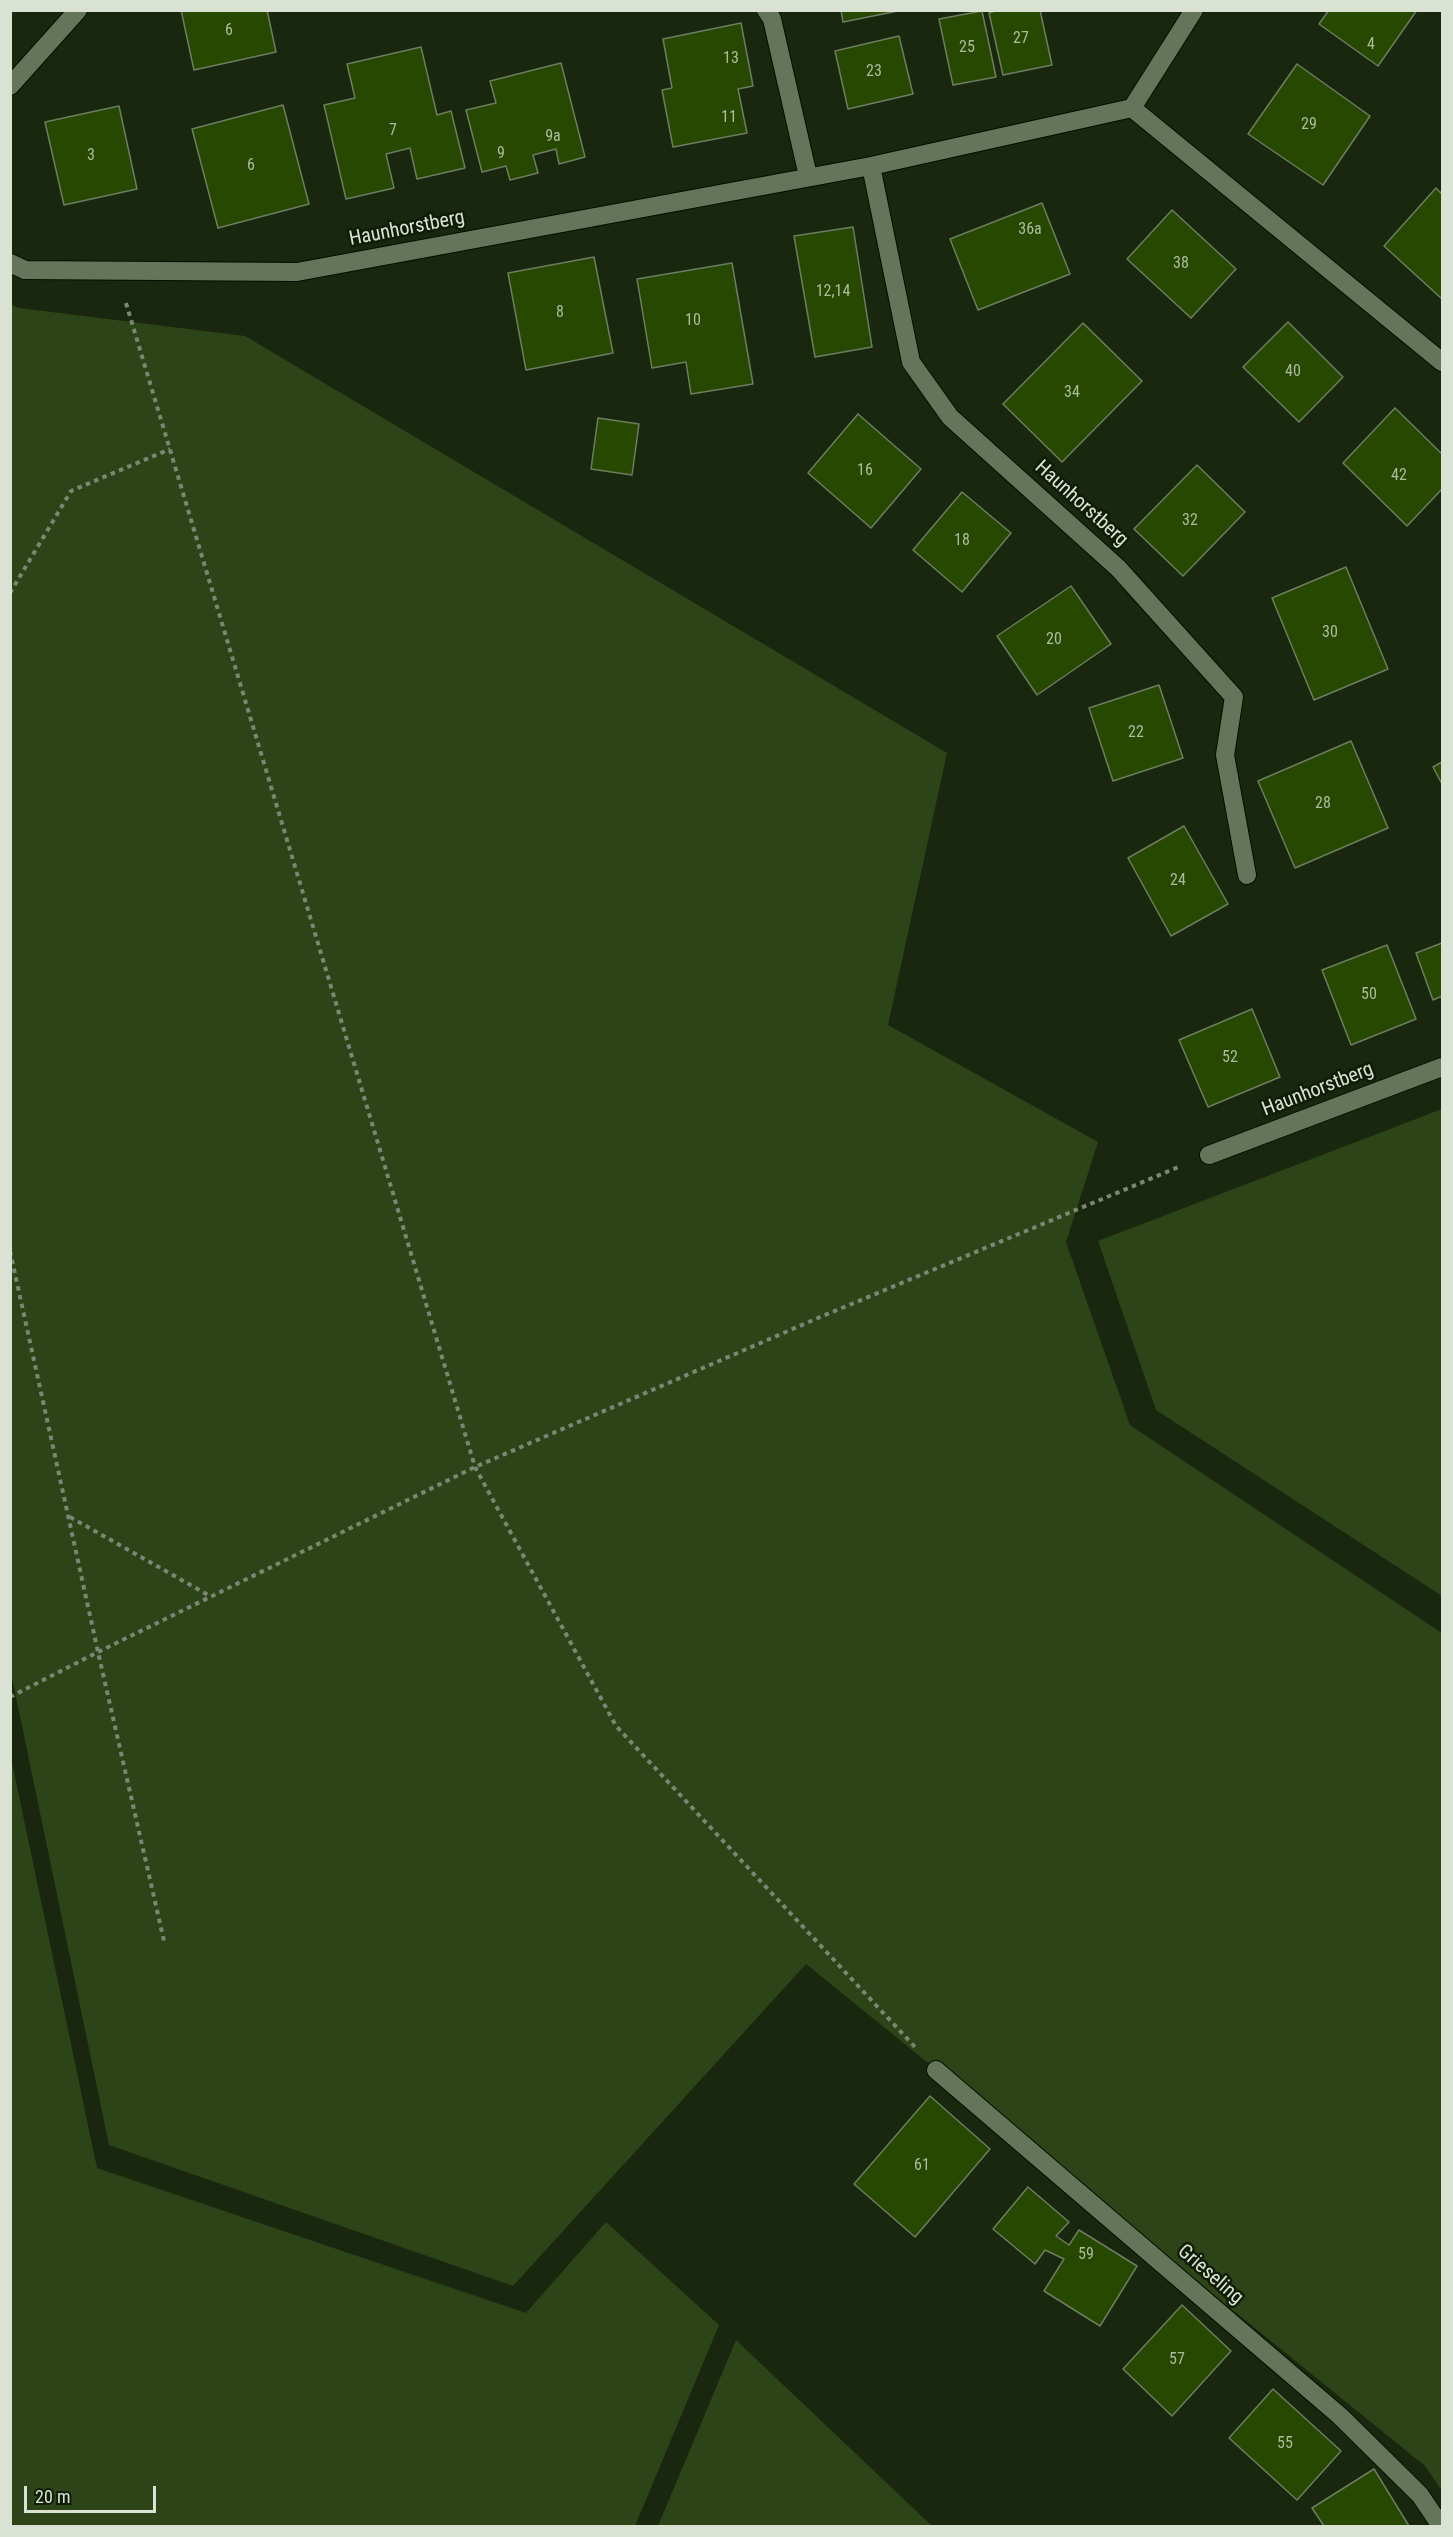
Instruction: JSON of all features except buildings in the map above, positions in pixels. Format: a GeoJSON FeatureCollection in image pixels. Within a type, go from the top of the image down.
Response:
{"type":"FeatureCollection","features":[{"type":"Feature","properties":{"kind":"street"},"geometry":{"type":"LineString","coordinates":[[10,86],[78,10]]}},
{"type":"Feature","properties":{"kind":"street"},"geometry":{"type":"LineString","coordinates":[[766,10],[772,19],[808,176]]}},
{"type":"Feature","properties":{"kind":"street"},"geometry":{"type":"LineString","coordinates":[[1194,10],[1132,108],[1442,360]]}},
{"type":"Feature","properties":{"kind":"street","name":"Haunhorstberg"},"geometry":{"type":"LineString","coordinates":[[10,263],[26,270],[297,272],[872,166],[1132,108]]}},
{"type":"Feature","properties":{"kind":"street","name":"Haunhorstberg"},"geometry":{"type":"LineString","coordinates":[[872,166],[911,362],[950,417],[1118,568],[1234,697],[1225,755],[1247,875]]}},
{"type":"Feature","properties":{"kind":"street","name":"Haunhorstberg"},"geometry":{"type":"LineString","coordinates":[[1209,1155],[1443,1067]]}},
{"type":"Feature","properties":{"kind":"street","name":"Grieseling"},"geometry":{"type":"LineString","coordinates":[[936,2070],[1340,2416],[1420,2495],[1441,2526]]}},
{"type":"Feature","properties":{"kind":"path"},"geometry":{"type":"LineString","coordinates":[[116,271],[475,1467],[616,1726],[936,2070]]}},
{"type":"Feature","properties":{"kind":"path"},"geometry":{"type":"LineString","coordinates":[[10,593],[71,491],[170,449]]}},
{"type":"Feature","properties":{"kind":"path"},"geometry":{"type":"LineString","coordinates":[[10,1697],[475,1467],[818,1318],[1209,1155]]}},
{"type":"Feature","properties":{"kind":"path"},"geometry":{"type":"LineString","coordinates":[[10,1251],[164,1941]]}},
{"type":"Feature","properties":{"kind":"path"},"geometry":{"type":"LineString","coordinates":[[69,1517],[210,1597]]}},
{"type":"Feature","properties":{"kind":"green space"},"geometry":{"type":"Polygon","coordinates":[[[10,304],[19,308],[245,336],[947,753],[888,1025],[1098,1142],[1066,1242],[1130,1425],[1442,1633],[1442,2491],[1425,2466],[806,1964],[513,2286],[109,2145],[11,1673],[10,304]]]}},
{"type":"Feature","properties":{"kind":"green space"},"geometry":{"type":"Polygon","coordinates":[[[1442,1109],[1442,1596],[1156,1410],[1098,1241],[1442,1109]]]}},
{"type":"Feature","properties":{"kind":"green space"},"geometry":{"type":"Polygon","coordinates":[[[10,1753],[97,2168],[526,2313],[606,2222],[719,2325],[635,2526],[18,2526],[11,2524],[10,1753]]]}},
{"type":"Feature","properties":{"kind":"green space"},"geometry":{"type":"Polygon","coordinates":[[[736,2340],[932,2526],[658,2526],[736,2340]]]}}]}
